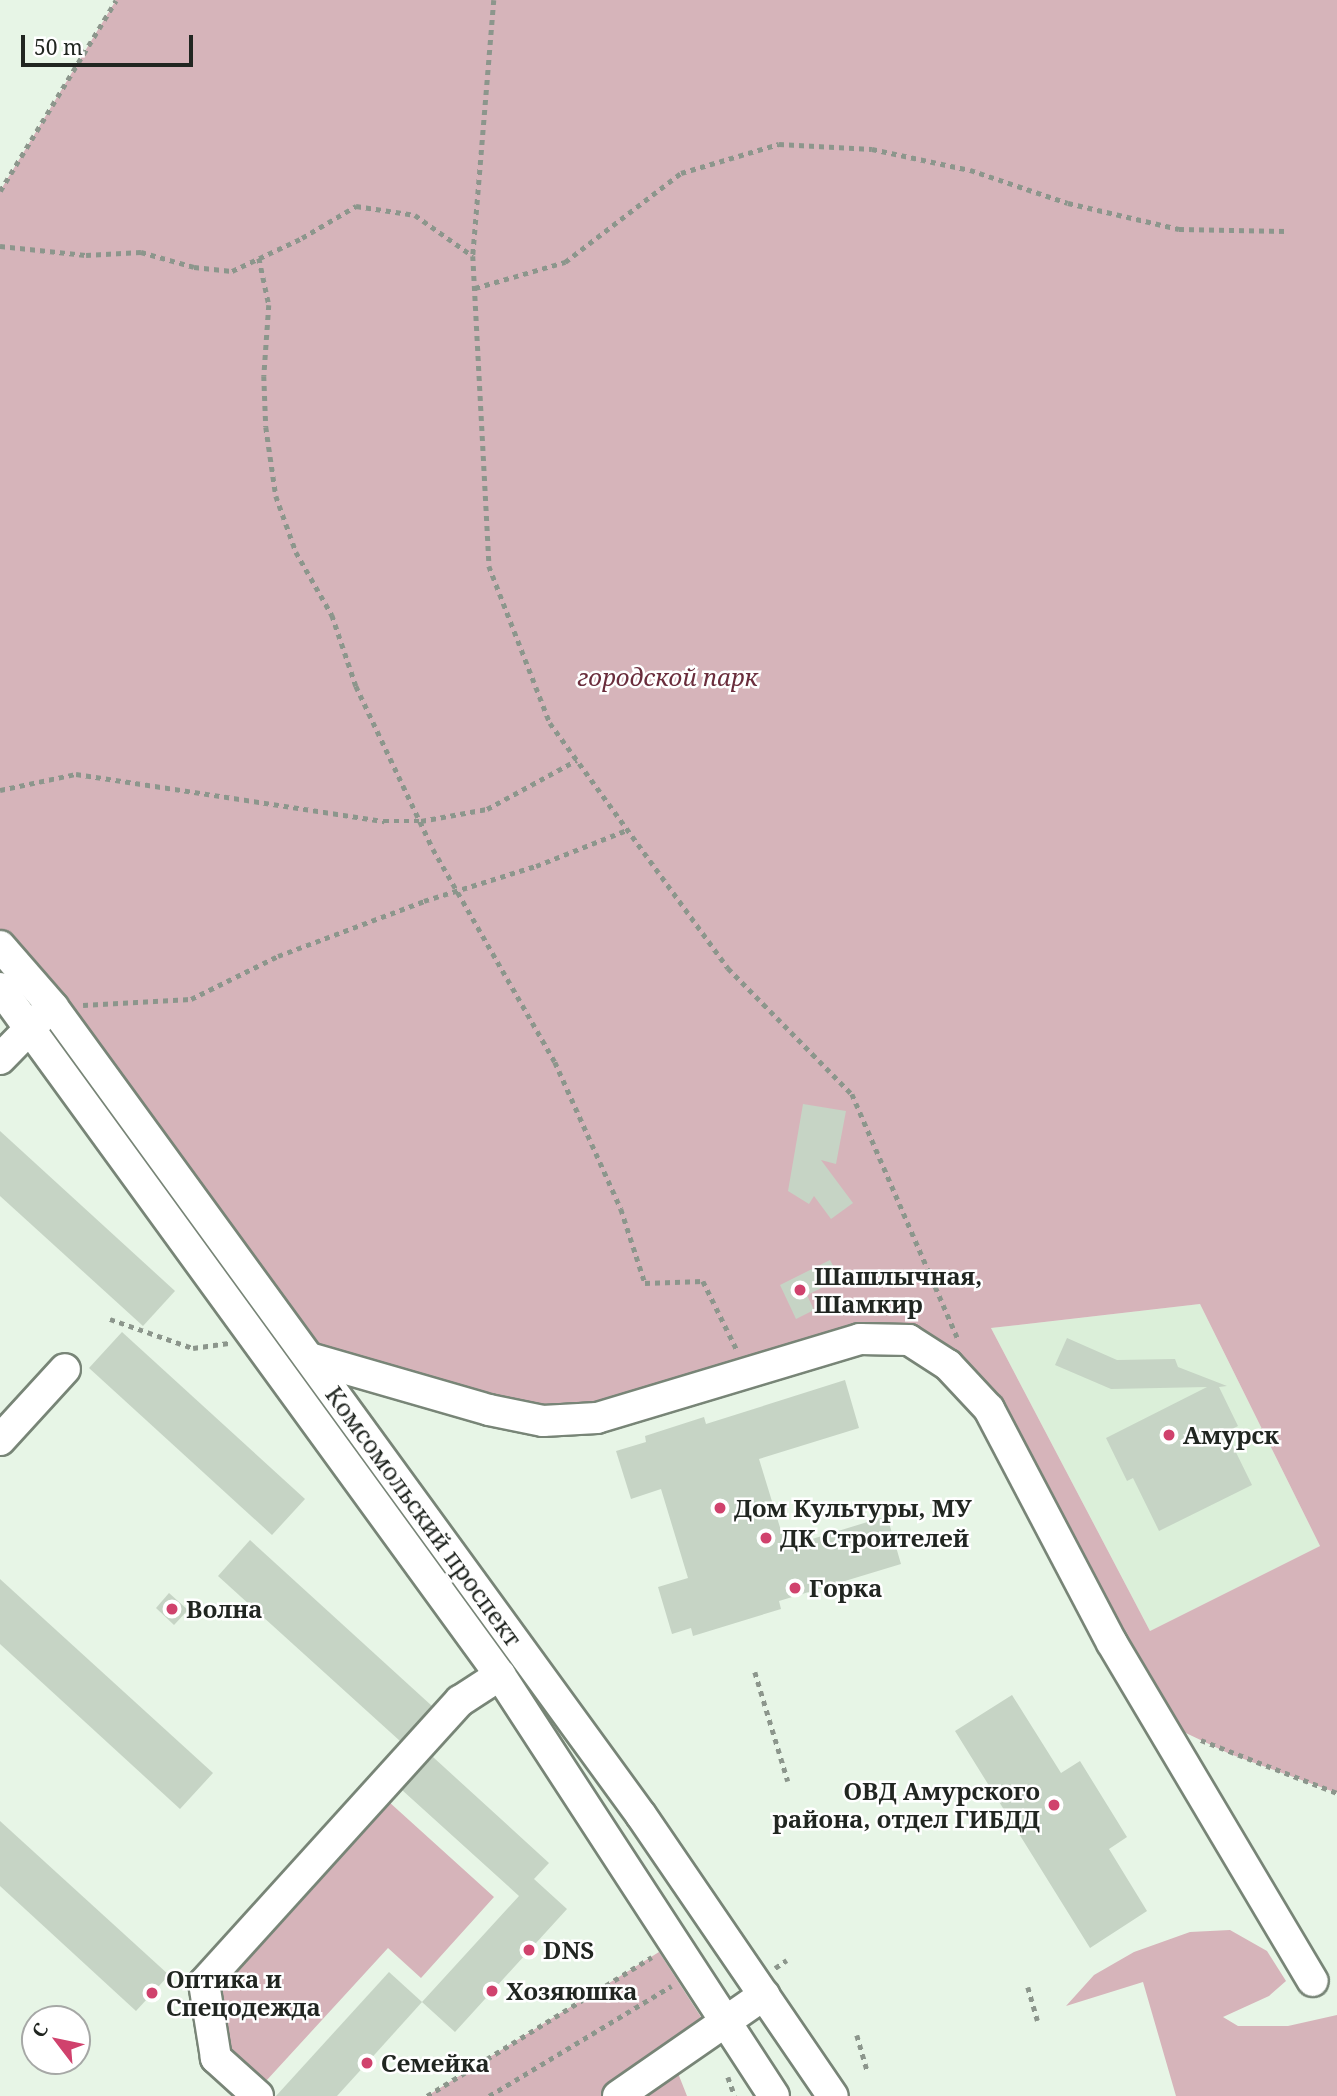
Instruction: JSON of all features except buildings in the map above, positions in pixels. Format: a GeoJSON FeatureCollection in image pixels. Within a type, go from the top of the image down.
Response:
{"type":"FeatureCollection","features":[{"type":"Feature","properties":{"kind":"street","name":"Комсомольский проспект"},"geometry":{"type":"LineString","coordinates":[[0,946],[53,1007],[641,1815],[833,2096]]}},
{"type":"Feature","properties":{"kind":"street","name":"Комсомольский проспект"},"geometry":{"type":"LineString","coordinates":[[0,988],[500,1675],[774,2096]]}},
{"type":"Feature","properties":{"kind":"street"},"geometry":{"type":"LineString","coordinates":[[0,1059],[30,1026],[53,1007]]}},
{"type":"Feature","properties":{"kind":"street"},"geometry":{"type":"LineString","coordinates":[[309,1358],[489,1410],[542,1421],[597,1418],[860,1339],[909,1339],[948,1365],[989,1409],[1112,1643],[1313,1981]]}},
{"type":"Feature","properties":{"kind":"street"},"geometry":{"type":"LineString","coordinates":[[0,1440],[65,1369]]}},
{"type":"Feature","properties":{"kind":"street"},"geometry":{"type":"LineString","coordinates":[[258,2096],[216,2058],[204,1983],[460,1701],[500,1675]]}},
{"type":"Feature","properties":{"kind":"street"},"geometry":{"type":"LineString","coordinates":[[618,2096],[764,1995]]}},
{"type":"Feature","properties":{"kind":"path"},"geometry":{"type":"LineString","coordinates":[[0,191],[116,0]]}},
{"type":"Feature","properties":{"kind":"path"},"geometry":{"type":"LineString","coordinates":[[494,0],[473,256],[489,566],[550,723],[728,968],[852,1094],[962,1346]]}},
{"type":"Feature","properties":{"kind":"path"},"geometry":{"type":"LineString","coordinates":[[474,288],[565,262],[681,173],[779,144],[872,149],[970,170],[1068,203],[1179,229],[1286,231]]}},
{"type":"Feature","properties":{"kind":"path"},"geometry":{"type":"LineString","coordinates":[[0,246],[86,255],[141,252],[194,267],[232,271],[302,238],[356,206],[415,215],[473,256]]}},
{"type":"Feature","properties":{"kind":"path"},"geometry":{"type":"LineString","coordinates":[[260,258],[269,305],[265,402],[276,496],[296,552],[332,615],[356,686],[384,750],[458,890],[555,1062],[621,1209],[645,1283],[702,1281],[748,1373]]}},
{"type":"Feature","properties":{"kind":"path"},"geometry":{"type":"LineString","coordinates":[[0,790],[76,774],[384,821],[421,821],[487,809],[577,760]]}},
{"type":"Feature","properties":{"kind":"path"},"geometry":{"type":"LineString","coordinates":[[53,1007],[191,999],[278,956],[458,890],[536,866],[628,830]]}},
{"type":"Feature","properties":{"kind":"path"},"geometry":{"type":"LineString","coordinates":[[110,1320],[193,1348],[236,1342]]}},
{"type":"Feature","properties":{"kind":"path"},"geometry":{"type":"LineString","coordinates":[[755,1672],[788,1781]]}},
{"type":"Feature","properties":{"kind":"path"},"geometry":{"type":"LineString","coordinates":[[1193,1736],[1230,1754],[1337,1793]]}},
{"type":"Feature","properties":{"kind":"path"},"geometry":{"type":"LineString","coordinates":[[427,2096],[659,1952]]}},
{"type":"Feature","properties":{"kind":"path"},"geometry":{"type":"LineString","coordinates":[[489,2096],[678,1982]]}},
{"type":"Feature","properties":{"kind":"path"},"geometry":{"type":"LineString","coordinates":[[1028,1987],[1038,2021]]}},
{"type":"Feature","properties":{"kind":"path"},"geometry":{"type":"LineString","coordinates":[[857,2035],[867,2070]]}},
{"type":"Feature","properties":{"kind":"shaded area"},"geometry":{"type":"Polygon","coordinates":[[[1200,1304],[1320,1546],[1150,1631],[991,1328],[1200,1304]]]}},
{"type":"Feature","properties":{"kind":"green space","name":"городской парк"},"geometry":{"type":"Polygon","coordinates":[[[116,0],[1337,0],[1337,1793],[1230,1754],[1169,1725],[989,1409],[909,1340],[597,1418],[309,1358],[0,946],[0,191],[116,0]],[[1200,1304],[991,1328],[1150,1631],[1320,1546],[1200,1304]]]}},
{"type":"Feature","properties":{"kind":"green space"},"geometry":{"type":"Polygon","coordinates":[[[378,1792],[494,1897],[421,1978],[388,1948],[255,2093],[216,2058],[204,1983],[378,1792]]]}},
{"type":"Feature","properties":{"kind":"green space"},"geometry":{"type":"Polygon","coordinates":[[[1230,1930],[1267,1951],[1286,1981],[1269,1996],[1223,2017],[1238,2026],[1288,2026],[1337,2015],[1337,2096],[1176,2096],[1143,1982],[1066,2006],[1094,1975],[1134,1952],[1190,1932],[1230,1930]]]}},
{"type":"Feature","properties":{"kind":"green space"},"geometry":{"type":"Polygon","coordinates":[[[659,1952],[710,2031],[672,2058],[687,2096],[427,2096],[659,1952]]]}},
{"type":"Feature","properties":{"kind":"place","name":"Шашлычная, Шамкир"},"geometry":{"type":"Point","coordinates":[800,1290]}},
{"type":"Feature","properties":{"kind":"place","name":"Амурск"},"geometry":{"type":"Point","coordinates":[1169,1435]}},
{"type":"Feature","properties":{"kind":"place","name":"Дом Культуры, МУ"},"geometry":{"type":"Point","coordinates":[720,1508]}},
{"type":"Feature","properties":{"kind":"place","name":"ДК Строителей"},"geometry":{"type":"Point","coordinates":[766,1538]}},
{"type":"Feature","properties":{"kind":"place","name":"Горка"},"geometry":{"type":"Point","coordinates":[795,1588]}},
{"type":"Feature","properties":{"kind":"place","name":"Волна"},"geometry":{"type":"Point","coordinates":[172,1609]}},
{"type":"Feature","properties":{"kind":"place","name":"ОВД Амурского района, отдел ГИБДД"},"geometry":{"type":"Point","coordinates":[1054,1805]}},
{"type":"Feature","properties":{"kind":"place","name":"DNS"},"geometry":{"type":"Point","coordinates":[529,1950]}},
{"type":"Feature","properties":{"kind":"place","name":"Хозяюшка"},"geometry":{"type":"Point","coordinates":[492,1991]}},
{"type":"Feature","properties":{"kind":"place","name":"Оптика и Спецодежда"},"geometry":{"type":"Point","coordinates":[152,1993]}},
{"type":"Feature","properties":{"kind":"place","name":"Семейка"},"geometry":{"type":"Point","coordinates":[367,2063]}}]}
